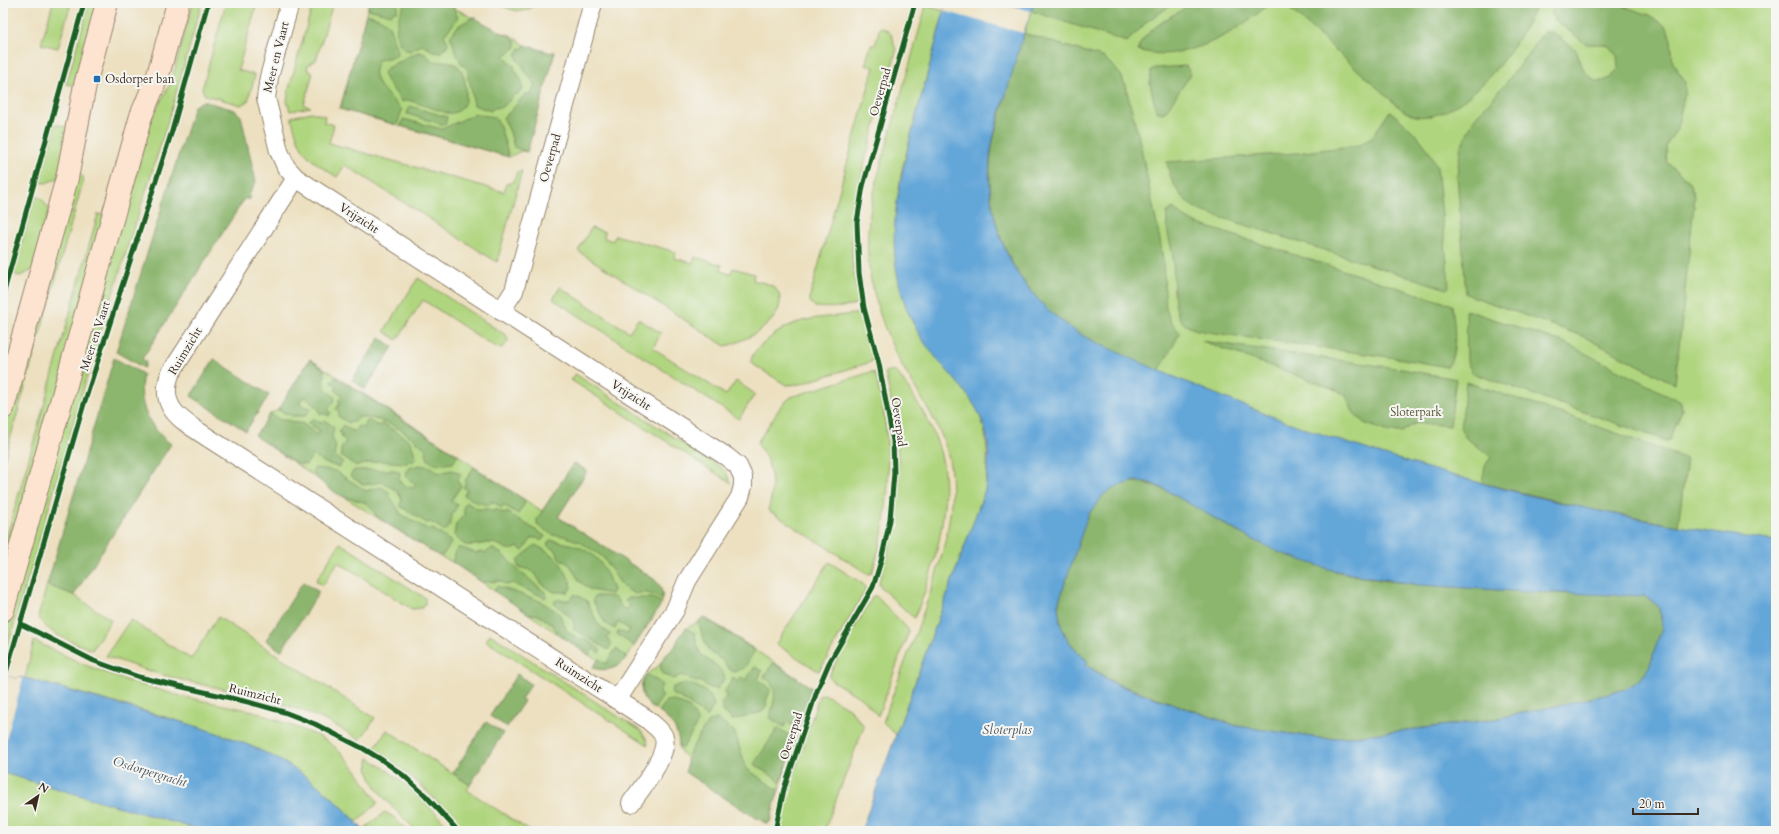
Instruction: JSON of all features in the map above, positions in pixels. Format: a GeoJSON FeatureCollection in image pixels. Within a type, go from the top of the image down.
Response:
{"type":"FeatureCollection","features":[{"type":"Feature","properties":{"kind":"main road"},"geometry":{"type":"LineString","coordinates":[[3,408],[67,178],[85,85],[107,3]]}},
{"type":"Feature","properties":{"kind":"main road","name":"Meer en Vaart"},"geometry":{"type":"LineString","coordinates":[[3,610],[141,116],[158,75],[178,3]]}},
{"type":"Feature","properties":{"kind":"street","name":"Meer en Vaart"},"geometry":{"type":"LineString","coordinates":[[290,3],[269,76],[266,98],[279,151],[286,167],[296,178]]}},
{"type":"Feature","properties":{"kind":"street","name":"Oeverpad"},"geometry":{"type":"LineString","coordinates":[[501,311],[514,291],[593,3]]}},
{"type":"Feature","properties":{"kind":"street","name":"Vrijzicht"},"geometry":{"type":"LineString","coordinates":[[296,178],[727,457],[738,466],[743,477],[743,486],[735,507],[687,581],[675,610],[617,700]]}},
{"type":"Feature","properties":{"kind":"street","name":"Ruimzicht"},"geometry":{"type":"LineString","coordinates":[[296,178],[170,374],[166,384],[167,400],[171,410],[180,419],[210,439],[617,700],[658,729],[664,737],[664,747],[660,758],[631,803]]}},
{"type":"Feature","properties":{"kind":"green space"},"geometry":{"type":"Polygon","coordinates":[[[53,3],[71,3],[58,48],[41,44],[53,3]]]}},
{"type":"Feature","properties":{"kind":"green space"},"geometry":{"type":"Polygon","coordinates":[[[89,3],[102,3],[79,84],[66,84],[89,3]]]}},
{"type":"Feature","properties":{"kind":"green space"},"geometry":{"type":"Polygon","coordinates":[[[193,3],[202,3],[168,122],[94,352],[30,573],[3,660],[3,631],[113,239],[132,189],[152,117],[171,82],[193,3]]]}},
{"type":"Feature","properties":{"kind":"green space"},"geometry":{"type":"Polygon","coordinates":[[[226,3],[257,3],[238,70],[255,75],[248,101],[241,105],[205,95],[202,89],[226,3]]]}},
{"type":"Feature","properties":{"kind":"green space"},"geometry":{"type":"Polygon","coordinates":[[[313,3],[333,3],[316,60],[309,64],[307,68],[313,73],[304,105],[311,107],[290,111],[287,101],[289,89],[313,3]]]}},
{"type":"Feature","properties":{"kind":"green space"},"geometry":{"type":"Polygon","coordinates":[[[369,3],[445,3],[504,34],[510,35],[525,45],[551,53],[555,52],[527,152],[521,151],[509,157],[340,109],[369,3]]]}},
{"type":"Feature","properties":{"kind":"green space"},"geometry":{"type":"Polygon","coordinates":[[[369,3],[396,3],[398,6],[397,11],[394,11],[391,15],[368,9],[369,3]]]}},
{"type":"Feature","properties":{"kind":"green space"},"geometry":{"type":"Polygon","coordinates":[[[405,3],[445,3],[450,4],[456,12],[455,15],[458,16],[456,21],[444,35],[448,43],[447,46],[441,52],[433,51],[422,45],[409,51],[399,42],[396,30],[397,23],[405,3]]]}},
{"type":"Feature","properties":{"kind":"green space"},"geometry":{"type":"Polygon","coordinates":[[[496,3],[536,3],[527,10],[522,11],[506,8],[496,3]]]}},
{"type":"Feature","properties":{"kind":"green space","name":"Sloterpark"},"geometry":{"type":"Polygon","coordinates":[[[995,3],[1776,3],[1776,767],[972,734],[1060,367],[995,3]]]}},
{"type":"Feature","properties":{"kind":"green space"},"geometry":{"type":"Polygon","coordinates":[[[1034,3],[1175,3],[1149,20],[1127,42],[1031,11],[1034,3]]]}},
{"type":"Feature","properties":{"kind":"green space"},"geometry":{"type":"Polygon","coordinates":[[[1193,3],[1267,4],[1258,14],[1235,30],[1195,48],[1166,54],[1138,50],[1146,36],[1153,29],[1169,17],[1193,3]]]}},
{"type":"Feature","properties":{"kind":"green space"},"geometry":{"type":"Polygon","coordinates":[[[1291,3],[1537,3],[1519,38],[1505,58],[1472,94],[1453,107],[1435,115],[1416,116],[1406,112],[1397,105],[1290,9],[1289,6],[1291,3]]]}},
{"type":"Feature","properties":{"kind":"green space"},"geometry":{"type":"Polygon","coordinates":[[[1555,3],[1613,3],[1650,15],[1667,27],[1671,40],[1673,63],[1685,82],[1684,97],[1677,129],[1666,146],[1667,163],[1688,180],[1695,196],[1675,384],[1582,336],[1466,294],[1457,174],[1461,146],[1474,119],[1506,83],[1544,32],[1552,32],[1576,50],[1584,71],[1595,81],[1603,81],[1610,78],[1618,69],[1617,55],[1610,47],[1603,44],[1586,44],[1553,18],[1551,14],[1555,3]]]}},
{"type":"Feature","properties":{"kind":"green space"},"geometry":{"type":"Polygon","coordinates":[[[926,6],[944,11],[902,169],[897,207],[895,245],[896,264],[904,301],[917,330],[930,349],[961,384],[975,405],[980,416],[986,440],[987,465],[985,490],[896,735],[883,722],[940,563],[950,512],[952,486],[950,462],[943,439],[930,412],[897,356],[885,329],[869,269],[868,239],[871,208],[877,178],[926,6]]]}},
{"type":"Feature","properties":{"kind":"green space"},"geometry":{"type":"Polygon","coordinates":[[[366,14],[380,19],[388,25],[394,44],[398,49],[396,56],[378,60],[375,72],[376,80],[402,110],[397,125],[340,109],[366,14]]]}},
{"type":"Feature","properties":{"kind":"green space"},"geometry":{"type":"Polygon","coordinates":[[[473,17],[504,34],[510,35],[516,42],[516,47],[504,56],[515,67],[514,69],[522,81],[521,85],[523,88],[519,94],[515,94],[503,107],[494,108],[491,111],[474,105],[470,82],[468,80],[468,70],[460,62],[450,37],[458,26],[473,17]]]}},
{"type":"Feature","properties":{"kind":"green space"},"geometry":{"type":"Polygon","coordinates":[[[880,27],[891,34],[894,46],[897,48],[856,198],[852,237],[852,258],[859,301],[856,304],[845,307],[815,307],[810,302],[810,296],[874,67],[865,65],[871,45],[875,45],[880,27]]]}},
{"type":"Feature","properties":{"kind":"green space"},"geometry":{"type":"Polygon","coordinates":[[[1023,33],[1105,58],[1121,75],[1126,88],[1139,138],[1160,240],[1163,260],[1166,309],[1171,322],[1180,333],[1159,371],[1103,347],[1072,329],[1052,313],[1035,295],[1020,275],[1008,254],[998,231],[992,207],[990,182],[991,156],[996,131],[1023,33]]]}},
{"type":"Feature","properties":{"kind":"green space"},"geometry":{"type":"Polygon","coordinates":[[[525,45],[551,53],[555,52],[527,152],[514,147],[510,132],[503,117],[511,111],[526,93],[531,95],[535,84],[517,59],[518,56],[516,55],[520,48],[522,49],[525,45]]]}},
{"type":"Feature","properties":{"kind":"green space"},"geometry":{"type":"Polygon","coordinates":[[[418,52],[426,54],[434,61],[446,61],[454,63],[458,66],[466,86],[465,102],[461,108],[455,112],[447,113],[408,100],[402,102],[383,74],[388,67],[393,66],[395,63],[402,61],[403,59],[418,52]]]}},
{"type":"Feature","properties":{"kind":"green space"},"geometry":{"type":"Polygon","coordinates":[[[1186,66],[1191,74],[1165,112],[1162,113],[1156,111],[1150,83],[1151,70],[1155,68],[1186,66]]]}},
{"type":"Feature","properties":{"kind":"green space"},"geometry":{"type":"Polygon","coordinates":[[[203,101],[235,110],[241,116],[256,182],[249,194],[251,196],[248,200],[245,198],[142,359],[146,362],[144,368],[116,352],[194,106],[203,101]]]}},
{"type":"Feature","properties":{"kind":"green space"},"geometry":{"type":"Polygon","coordinates":[[[410,106],[447,117],[445,125],[407,114],[410,106]]]}},
{"type":"Feature","properties":{"kind":"green space"},"geometry":{"type":"Polygon","coordinates":[[[1390,111],[1411,129],[1429,150],[1437,167],[1448,273],[1449,287],[1447,289],[1201,211],[1182,197],[1171,178],[1167,162],[1297,153],[1359,145],[1373,136],[1390,111]]]}},
{"type":"Feature","properties":{"kind":"green space"},"geometry":{"type":"Polygon","coordinates":[[[311,112],[325,116],[324,122],[334,125],[329,143],[504,192],[506,184],[513,182],[517,172],[522,171],[497,262],[345,165],[337,177],[317,164],[302,147],[291,117],[311,112]]]}},
{"type":"Feature","properties":{"kind":"green space"},"geometry":{"type":"Polygon","coordinates":[[[475,114],[495,117],[500,126],[509,157],[401,126],[403,119],[442,129],[475,114]]]}},
{"type":"Feature","properties":{"kind":"green space"},"geometry":{"type":"Polygon","coordinates":[[[55,124],[70,128],[58,178],[46,183],[39,182],[55,124]]]}},
{"type":"Feature","properties":{"kind":"green space"},"geometry":{"type":"Polygon","coordinates":[[[81,175],[84,178],[3,464],[3,426],[72,181],[76,176],[81,175]]]}},
{"type":"Feature","properties":{"kind":"green space"},"geometry":{"type":"Polygon","coordinates":[[[35,196],[41,198],[49,209],[33,270],[20,276],[13,274],[35,196]]]}},
{"type":"Feature","properties":{"kind":"green space"},"geometry":{"type":"Polygon","coordinates":[[[1173,208],[1181,215],[1195,223],[1452,305],[1455,338],[1451,361],[1447,367],[1403,359],[1208,332],[1187,326],[1179,317],[1174,296],[1173,258],[1167,230],[1167,212],[1173,208]]]}},
{"type":"Feature","properties":{"kind":"green space"},"geometry":{"type":"Polygon","coordinates":[[[98,214],[106,216],[3,589],[3,550],[98,214]]]}},
{"type":"Feature","properties":{"kind":"green space"},"geometry":{"type":"Polygon","coordinates":[[[591,228],[605,232],[604,238],[613,241],[615,235],[676,252],[674,258],[693,263],[695,257],[722,265],[721,271],[730,274],[733,268],[754,274],[753,280],[768,284],[774,287],[777,291],[780,297],[779,308],[775,316],[760,330],[751,336],[725,346],[578,251],[591,228]]]}},
{"type":"Feature","properties":{"kind":"green space"},"geometry":{"type":"Polygon","coordinates":[[[418,278],[507,336],[508,342],[502,348],[495,347],[423,300],[397,340],[384,331],[418,278]]]}},
{"type":"Feature","properties":{"kind":"green space"},"geometry":{"type":"Polygon","coordinates":[[[560,287],[629,332],[638,319],[661,333],[653,348],[726,395],[736,381],[755,394],[739,419],[553,299],[560,287]]]}},
{"type":"Feature","properties":{"kind":"green space"},"geometry":{"type":"Polygon","coordinates":[[[1466,310],[1563,342],[1681,402],[1682,410],[1670,439],[1667,441],[1472,373],[1467,361],[1466,310]]]}},
{"type":"Feature","properties":{"kind":"green space"},"geometry":{"type":"Polygon","coordinates":[[[859,313],[862,316],[873,358],[871,362],[800,384],[786,385],[751,363],[753,354],[761,345],[776,333],[787,327],[809,319],[859,313]]]}},
{"type":"Feature","properties":{"kind":"green space"},"geometry":{"type":"Polygon","coordinates":[[[380,338],[393,347],[365,389],[352,380],[380,338]]]}},
{"type":"Feature","properties":{"kind":"green space"},"geometry":{"type":"Polygon","coordinates":[[[1202,341],[1402,369],[1456,379],[1450,426],[1420,423],[1414,424],[1402,432],[1389,432],[1364,423],[1353,412],[1346,396],[1337,390],[1202,341]]]}},
{"type":"Feature","properties":{"kind":"green space"},"geometry":{"type":"Polygon","coordinates":[[[114,358],[143,374],[142,395],[146,414],[156,430],[171,444],[74,595],[47,585],[114,358]]]}},
{"type":"Feature","properties":{"kind":"green space"},"geometry":{"type":"Polygon","coordinates":[[[214,359],[269,395],[246,431],[191,396],[214,359]]]}},
{"type":"Feature","properties":{"kind":"green space"},"geometry":{"type":"Polygon","coordinates":[[[310,359],[542,511],[574,463],[587,471],[558,517],[655,580],[662,590],[662,603],[627,657],[616,649],[606,664],[589,655],[452,562],[439,556],[344,497],[255,436],[270,414],[278,410],[310,359]]]}},
{"type":"Feature","properties":{"kind":"green space"},"geometry":{"type":"Polygon","coordinates":[[[310,359],[325,370],[323,373],[326,375],[322,380],[326,384],[324,388],[334,396],[335,399],[328,410],[331,412],[329,416],[320,414],[319,409],[312,404],[313,402],[305,397],[303,397],[299,403],[307,408],[311,408],[306,416],[292,416],[278,410],[310,359]]]}},
{"type":"Feature","properties":{"kind":"green space"},"geometry":{"type":"Polygon","coordinates":[[[890,371],[899,375],[929,424],[938,444],[944,474],[945,494],[940,538],[928,581],[914,618],[881,588],[879,583],[891,539],[897,492],[898,452],[896,432],[885,372],[890,371]]]}},
{"type":"Feature","properties":{"kind":"green space"},"geometry":{"type":"Polygon","coordinates":[[[871,372],[875,373],[881,398],[885,423],[888,473],[884,523],[872,573],[868,574],[768,510],[772,492],[771,475],[766,459],[757,443],[781,406],[791,397],[871,372]]]}},
{"type":"Feature","properties":{"kind":"green space"},"geometry":{"type":"Polygon","coordinates":[[[575,374],[722,468],[726,472],[731,483],[571,380],[575,374]]]}},
{"type":"Feature","properties":{"kind":"green space"},"geometry":{"type":"Polygon","coordinates":[[[335,377],[458,455],[453,463],[434,464],[428,459],[426,449],[403,431],[387,423],[359,417],[356,421],[349,423],[339,417],[339,411],[336,409],[341,402],[338,401],[342,395],[335,390],[337,387],[331,382],[335,377]]]}},
{"type":"Feature","properties":{"kind":"green space"},"geometry":{"type":"Polygon","coordinates":[[[1466,382],[1569,416],[1687,459],[1678,526],[1594,510],[1482,483],[1485,466],[1491,457],[1465,437],[1461,429],[1466,382]]]}},
{"type":"Feature","properties":{"kind":"green space"},"geometry":{"type":"Polygon","coordinates":[[[270,414],[281,420],[302,423],[317,435],[320,431],[308,423],[313,418],[321,423],[324,420],[334,427],[332,437],[336,446],[334,456],[343,462],[339,467],[325,463],[313,455],[306,465],[296,463],[255,436],[270,414]]]}},
{"type":"Feature","properties":{"kind":"green space"},"geometry":{"type":"Polygon","coordinates":[[[368,420],[378,426],[383,423],[410,441],[416,457],[413,462],[409,460],[407,463],[377,461],[356,466],[341,456],[341,449],[346,441],[341,437],[342,434],[339,432],[343,425],[354,432],[358,426],[362,428],[368,420]]]}},
{"type":"Feature","properties":{"kind":"green space"},"geometry":{"type":"Polygon","coordinates":[[[574,463],[587,471],[558,517],[655,580],[661,589],[662,600],[649,594],[635,594],[623,587],[603,557],[580,542],[564,536],[553,535],[537,525],[537,519],[574,463]]]}},
{"type":"Feature","properties":{"kind":"green space"},"geometry":{"type":"Polygon","coordinates":[[[420,465],[430,467],[439,473],[452,470],[461,474],[457,481],[461,486],[451,501],[458,505],[451,516],[452,517],[449,523],[451,524],[445,531],[431,522],[427,523],[400,506],[402,499],[396,490],[382,482],[364,485],[350,476],[354,470],[395,470],[400,473],[399,481],[406,486],[413,488],[416,485],[406,476],[406,473],[408,469],[420,465]]]}},
{"type":"Feature","properties":{"kind":"green space"},"geometry":{"type":"Polygon","coordinates":[[[474,467],[526,501],[518,514],[504,505],[502,508],[492,501],[490,505],[478,503],[464,495],[467,490],[463,487],[466,482],[465,481],[474,467]]]}},
{"type":"Feature","properties":{"kind":"green space"},"geometry":{"type":"Polygon","coordinates":[[[315,468],[335,471],[366,491],[381,487],[390,493],[389,495],[401,514],[429,530],[433,529],[451,543],[443,555],[439,556],[376,516],[367,504],[345,497],[331,490],[312,472],[315,468]]]}},
{"type":"Feature","properties":{"kind":"green space"},"geometry":{"type":"Polygon","coordinates":[[[1129,482],[1142,482],[1156,486],[1186,501],[1262,544],[1326,568],[1357,576],[1438,586],[1530,592],[1634,594],[1644,596],[1658,606],[1662,627],[1646,673],[1635,683],[1625,689],[1609,694],[1489,720],[1325,739],[1237,726],[1115,683],[1086,665],[1087,660],[1076,650],[1067,638],[1061,624],[1058,609],[1071,563],[1085,523],[1095,505],[1107,491],[1129,482]]]}},
{"type":"Feature","properties":{"kind":"green space"},"geometry":{"type":"Polygon","coordinates":[[[466,502],[477,509],[488,509],[493,512],[495,509],[506,514],[507,512],[545,536],[541,541],[537,538],[532,538],[523,551],[518,547],[508,549],[492,543],[466,545],[454,535],[456,524],[464,515],[464,506],[466,502]]]}},
{"type":"Feature","properties":{"kind":"green space"},"geometry":{"type":"Polygon","coordinates":[[[550,540],[563,542],[582,548],[600,562],[613,590],[611,594],[591,590],[580,582],[570,565],[559,558],[556,550],[547,545],[550,540]]]}},
{"type":"Feature","properties":{"kind":"green space"},"geometry":{"type":"Polygon","coordinates":[[[340,543],[425,598],[425,604],[422,608],[412,609],[338,562],[323,585],[316,581],[340,543]]]}},
{"type":"Feature","properties":{"kind":"green space"},"geometry":{"type":"Polygon","coordinates":[[[535,545],[559,561],[572,586],[568,592],[554,592],[541,583],[536,575],[530,570],[518,567],[518,560],[535,545]]]}},
{"type":"Feature","properties":{"kind":"green space"},"geometry":{"type":"Polygon","coordinates":[[[457,548],[462,548],[476,553],[482,551],[485,553],[492,548],[503,555],[547,594],[545,598],[513,583],[506,585],[501,581],[482,582],[452,562],[457,548]]]}},
{"type":"Feature","properties":{"kind":"green space"},"geometry":{"type":"Polygon","coordinates":[[[829,562],[863,584],[866,589],[820,670],[818,671],[776,644],[829,562]]]}},
{"type":"Feature","properties":{"kind":"green space"},"geometry":{"type":"Polygon","coordinates":[[[303,582],[319,592],[281,651],[266,640],[303,582]]]}},
{"type":"Feature","properties":{"kind":"green space"},"geometry":{"type":"Polygon","coordinates":[[[47,585],[74,595],[111,620],[92,650],[69,641],[55,633],[43,624],[38,617],[47,585]]]}},
{"type":"Feature","properties":{"kind":"green space"},"geometry":{"type":"Polygon","coordinates":[[[497,586],[540,601],[559,613],[567,631],[579,639],[585,639],[601,650],[599,653],[593,649],[589,655],[559,635],[552,624],[538,615],[529,614],[494,591],[497,586]]]}},
{"type":"Feature","properties":{"kind":"green space"},"geometry":{"type":"Polygon","coordinates":[[[575,594],[587,601],[598,624],[610,634],[607,639],[612,643],[608,650],[574,629],[574,620],[554,603],[556,600],[570,600],[575,594]]]}},
{"type":"Feature","properties":{"kind":"green space"},"geometry":{"type":"Polygon","coordinates":[[[609,596],[617,599],[626,611],[630,605],[625,601],[627,598],[653,598],[662,603],[634,646],[617,634],[619,631],[627,634],[630,630],[618,622],[615,629],[605,623],[593,601],[594,597],[609,596]]]}},
{"type":"Feature","properties":{"kind":"green space"},"geometry":{"type":"Polygon","coordinates":[[[873,596],[876,596],[909,631],[878,716],[864,700],[831,680],[829,676],[873,596]]]}},
{"type":"Feature","properties":{"kind":"green space"},"geometry":{"type":"Polygon","coordinates":[[[218,617],[375,718],[360,740],[317,717],[274,701],[163,675],[106,656],[130,620],[191,659],[218,617]]]}},
{"type":"Feature","properties":{"kind":"green space"},"geometry":{"type":"Polygon","coordinates":[[[703,617],[724,629],[812,688],[775,802],[770,822],[767,824],[685,772],[688,761],[679,748],[677,733],[673,724],[663,714],[651,706],[642,696],[641,689],[644,677],[662,662],[665,656],[675,647],[684,631],[703,617]]]}},
{"type":"Feature","properties":{"kind":"green space"},"geometry":{"type":"Polygon","coordinates":[[[703,617],[753,649],[754,652],[744,668],[734,672],[729,669],[722,660],[709,651],[698,624],[703,617]]]}},
{"type":"Feature","properties":{"kind":"green space"},"geometry":{"type":"Polygon","coordinates":[[[686,628],[695,633],[700,653],[721,670],[725,678],[717,689],[710,688],[700,681],[696,682],[681,675],[673,679],[662,673],[660,664],[664,657],[675,647],[678,639],[686,628]]]}},
{"type":"Feature","properties":{"kind":"green space"},"geometry":{"type":"Polygon","coordinates":[[[490,634],[641,731],[646,738],[648,745],[486,641],[490,634]]]}},
{"type":"Feature","properties":{"kind":"green space"},"geometry":{"type":"Polygon","coordinates":[[[34,641],[85,665],[128,681],[180,696],[253,711],[316,735],[335,747],[351,764],[377,801],[377,804],[357,822],[310,780],[286,764],[261,751],[208,730],[179,721],[25,678],[34,641]]]}},
{"type":"Feature","properties":{"kind":"green space"},"geometry":{"type":"Polygon","coordinates":[[[616,649],[627,657],[624,661],[612,668],[602,670],[592,668],[599,659],[606,664],[616,649]]]}},
{"type":"Feature","properties":{"kind":"green space"},"geometry":{"type":"Polygon","coordinates":[[[773,663],[812,688],[798,729],[787,722],[784,727],[770,718],[774,701],[774,691],[773,686],[764,677],[773,663]]]}},
{"type":"Feature","properties":{"kind":"green space"},"geometry":{"type":"Polygon","coordinates":[[[755,667],[762,671],[758,680],[769,687],[770,691],[766,701],[767,706],[762,712],[733,720],[724,713],[721,704],[726,697],[725,691],[733,678],[738,682],[741,677],[746,680],[755,667]]]}},
{"type":"Feature","properties":{"kind":"green space"},"geometry":{"type":"Polygon","coordinates":[[[517,674],[531,684],[521,699],[524,701],[507,727],[490,716],[517,674]]]}},
{"type":"Feature","properties":{"kind":"green space"},"geometry":{"type":"Polygon","coordinates":[[[646,674],[662,684],[659,693],[663,696],[654,709],[644,698],[642,693],[642,683],[646,674]]]}},
{"type":"Feature","properties":{"kind":"green space"},"geometry":{"type":"Polygon","coordinates":[[[685,683],[704,690],[713,701],[714,706],[707,717],[681,698],[673,695],[671,692],[673,687],[685,683]]]}},
{"type":"Feature","properties":{"kind":"green space"},"geometry":{"type":"Polygon","coordinates":[[[824,694],[852,710],[851,711],[864,726],[825,829],[784,830],[780,826],[783,809],[819,696],[824,694]]]}},
{"type":"Feature","properties":{"kind":"green space"},"geometry":{"type":"Polygon","coordinates":[[[673,700],[690,708],[698,722],[683,748],[679,748],[677,732],[674,727],[668,719],[659,712],[666,701],[673,700]]]}},
{"type":"Feature","properties":{"kind":"green space"},"geometry":{"type":"Polygon","coordinates":[[[717,719],[734,731],[747,769],[778,790],[770,822],[768,824],[751,815],[685,772],[688,756],[695,743],[708,722],[717,719]]]}},
{"type":"Feature","properties":{"kind":"green space"},"geometry":{"type":"Polygon","coordinates":[[[486,722],[503,733],[470,785],[453,773],[486,722]]]}},
{"type":"Feature","properties":{"kind":"green space"},"geometry":{"type":"Polygon","coordinates":[[[778,728],[795,739],[781,782],[754,764],[778,728]]]}},
{"type":"Feature","properties":{"kind":"green space"},"geometry":{"type":"Polygon","coordinates":[[[387,730],[470,785],[467,790],[530,831],[464,831],[411,776],[374,749],[387,730]]]}},
{"type":"Feature","properties":{"kind":"green space"},"geometry":{"type":"Polygon","coordinates":[[[369,758],[413,791],[452,831],[417,831],[384,798],[376,787],[368,767],[369,758]]]}},
{"type":"Feature","properties":{"kind":"green space"},"geometry":{"type":"Polygon","coordinates":[[[3,773],[228,831],[3,831],[3,773]]]}},
{"type":"Feature","properties":{"kind":"green space"},"geometry":{"type":"Polygon","coordinates":[[[385,812],[395,818],[407,831],[363,830],[385,812]]]}},
{"type":"Feature","properties":{"kind":"water","name":"Sloterplas"},"geometry":{"type":"Polygon","coordinates":[[[946,3],[1034,3],[1020,45],[993,139],[989,169],[990,192],[997,227],[1010,261],[1024,283],[1041,303],[1076,332],[1147,365],[1270,416],[1341,441],[1412,463],[1484,484],[1629,517],[1776,541],[1776,831],[861,831],[985,490],[987,476],[988,447],[982,421],[964,390],[933,354],[916,329],[901,293],[895,261],[895,217],[902,173],[946,3]],[[1135,481],[1118,486],[1103,495],[1088,515],[1058,604],[1060,622],[1065,636],[1078,653],[1088,661],[1086,665],[1115,684],[1237,726],[1326,739],[1489,720],[1609,694],[1625,689],[1635,683],[1646,673],[1650,665],[1662,627],[1658,606],[1644,596],[1529,592],[1420,585],[1328,569],[1278,552],[1240,533],[1164,489],[1147,482],[1135,481]]]}},
{"type":"Feature","properties":{"kind":"water","name":"Osdorpergracht"},"geometry":{"type":"Polygon","coordinates":[[[3,675],[17,679],[18,677],[25,678],[182,722],[240,742],[293,768],[317,785],[341,806],[364,831],[203,831],[3,773],[3,675]]]}},
{"type":"Feature","properties":{"kind":"pier"},"geometry":{"type":"Polygon","coordinates":[[[946,3],[1001,3],[1031,11],[1023,33],[944,11],[946,3]]]}},
{"type":"Feature","properties":{"kind":"pier"},"geometry":{"type":"Polygon","coordinates":[[[3,675],[23,679],[3,750],[3,675]]]}},
{"type":"Feature","properties":{"kind":"cycle path"},"geometry":{"type":"LineString","coordinates":[[3,295],[84,3]]}},
{"type":"Feature","properties":{"kind":"cycle path"},"geometry":{"type":"LineString","coordinates":[[5,676],[83,407],[172,131],[208,3]]}},
{"type":"Feature","properties":{"kind":"cycle path"},"geometry":{"type":"LineString","coordinates":[[775,831],[784,789],[817,691],[829,663],[873,587],[881,561],[890,520],[894,473],[893,441],[879,364],[864,308],[859,273],[857,222],[863,186],[915,3]]}},
{"type":"Feature","properties":{"kind":"cycle path"},"geometry":{"type":"LineString","coordinates":[[21,624],[94,661],[139,677],[248,702],[284,712],[315,724],[364,749],[403,775],[425,795],[458,831]]}},
{"type":"Feature","properties":{"kind":"place","name":"Osdorper ban"},"geometry":{"type":"Point","coordinates":[97,79]}}]}
